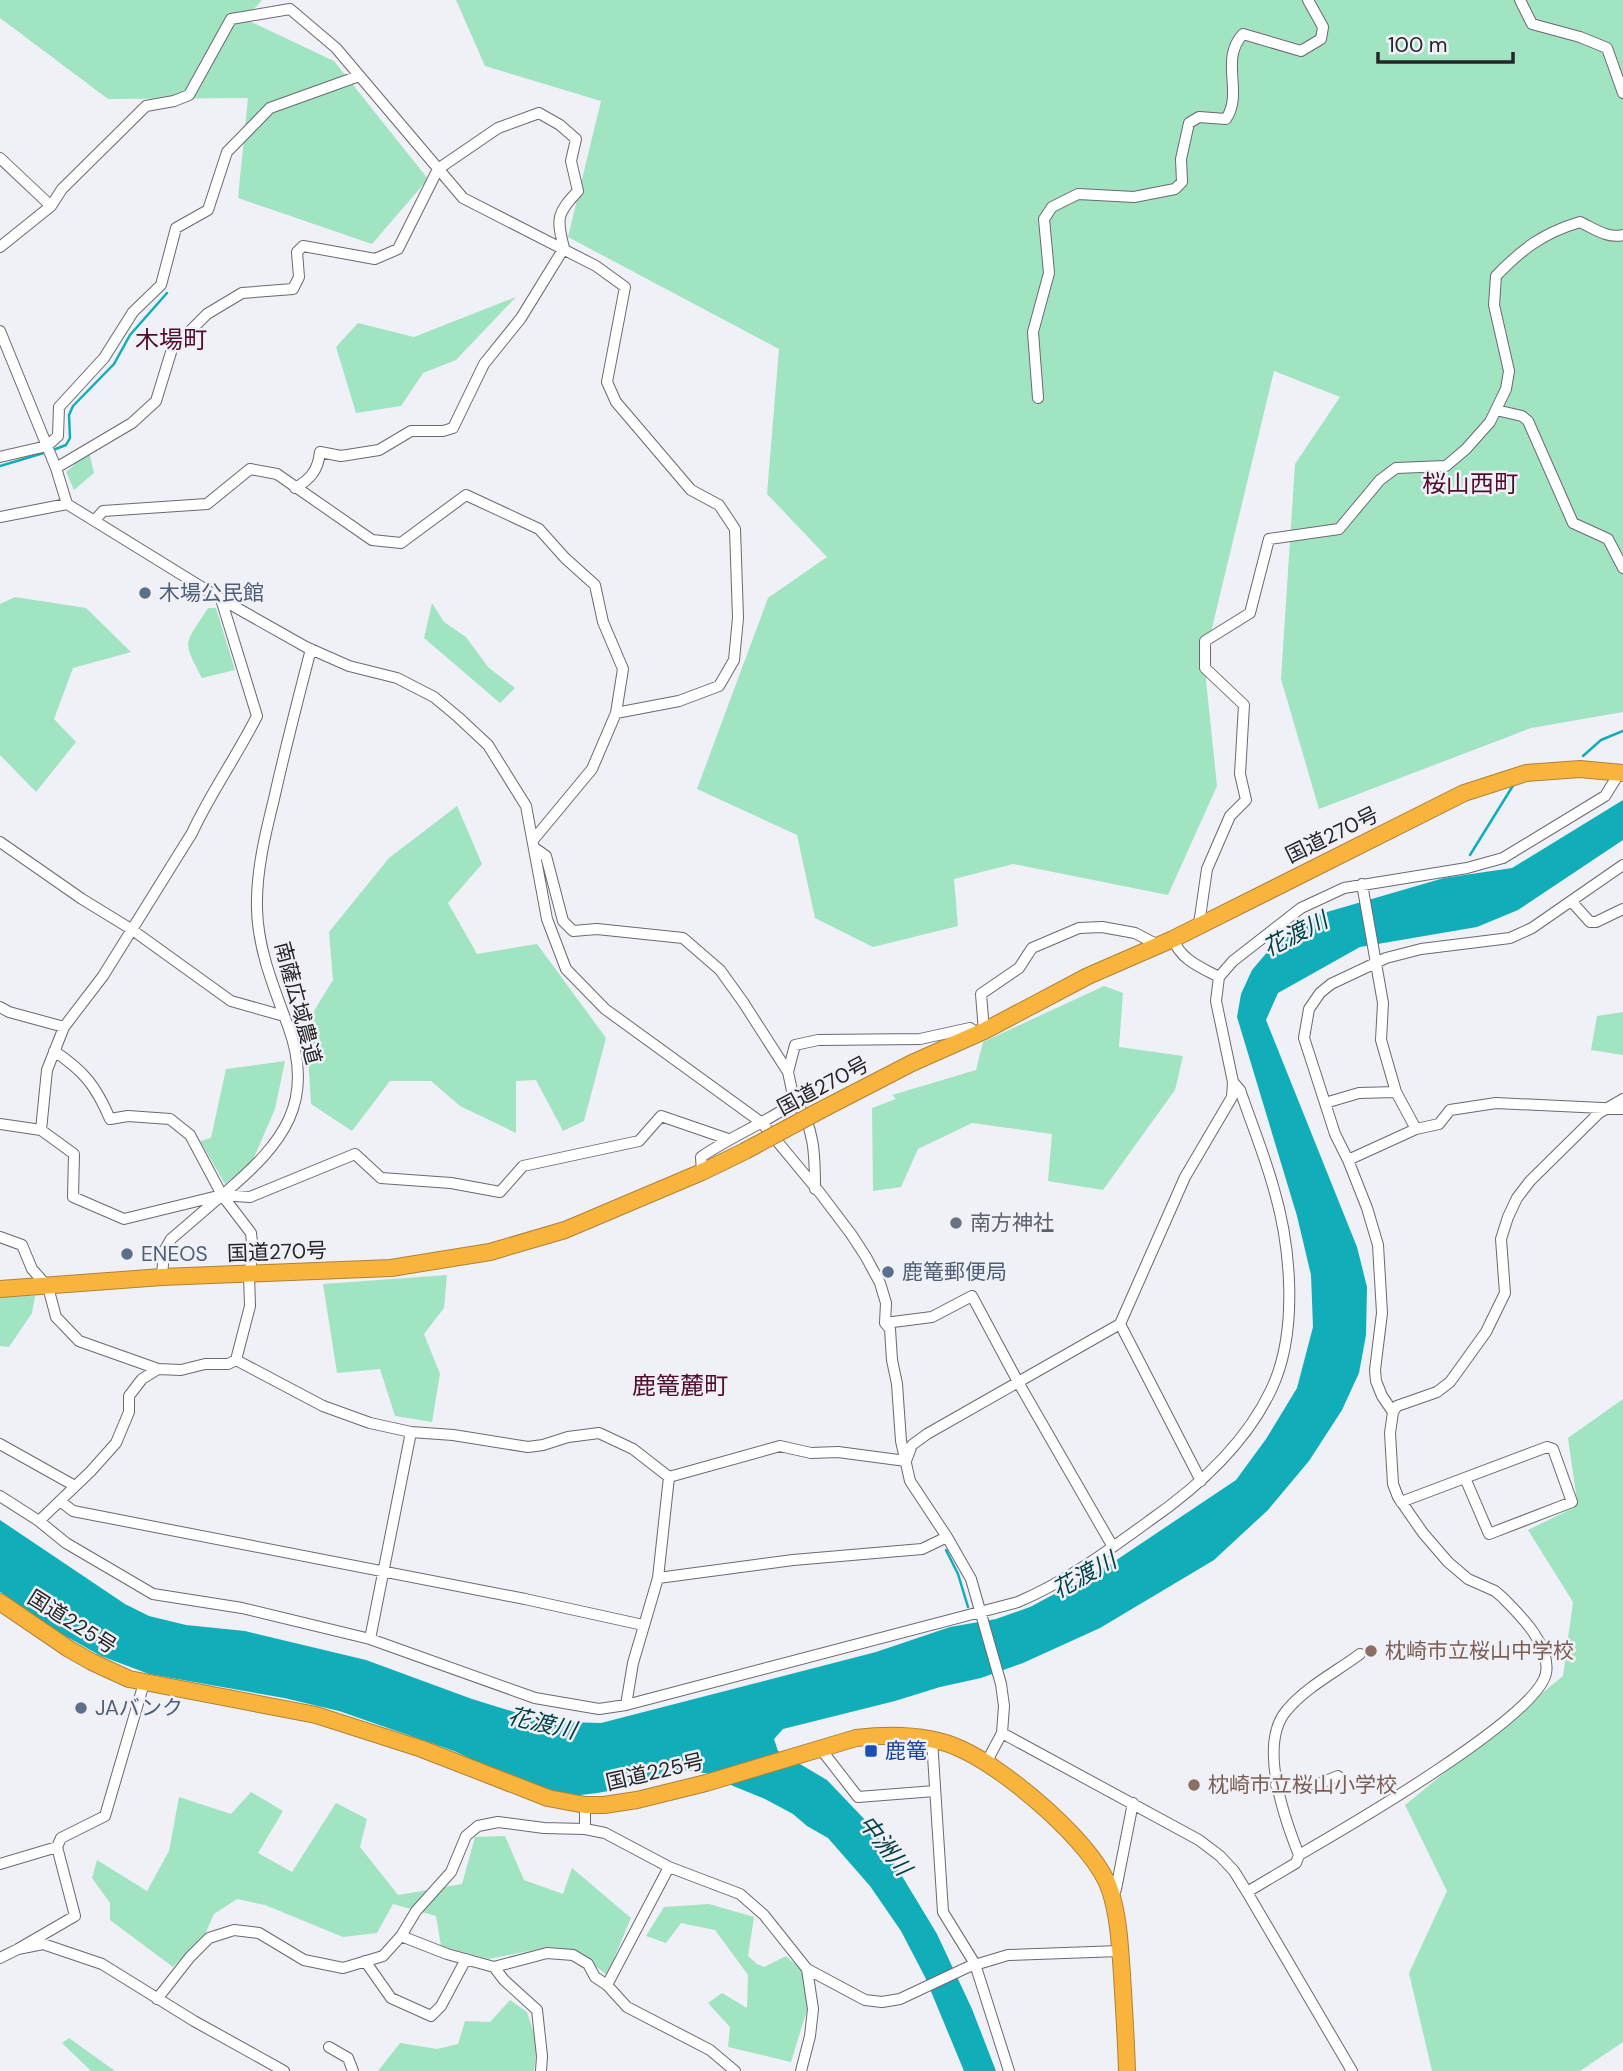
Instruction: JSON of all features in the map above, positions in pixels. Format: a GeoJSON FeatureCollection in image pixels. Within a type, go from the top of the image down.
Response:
{"type":"FeatureCollection","features":[{"type":"Feature","properties":{"kind":"highway","name":"国道270号"},"geometry":{"type":"LineString","coordinates":[[0,1289],[162,1277],[391,1268],[490,1252],[565,1230],[702,1172],[912,1063],[981,1032],[1088,976],[1165,942],[1481,786],[1526,773],[1580,769],[1621,772]]}},
{"type":"Feature","properties":{"kind":"highway","name":"国道225号"},"geometry":{"type":"LineString","coordinates":[[0,1602],[92,1662],[144,1683],[316,1715],[422,1749],[548,1798],[585,1805],[637,1800],[706,1783],[856,1738],[881,1735],[932,1740],[961,1749],[986,1763],[1071,1830],[1110,1888],[1118,1924],[1128,2071]]}},
{"type":"Feature","properties":{"kind":"street"},"geometry":{"type":"LineString","coordinates":[[1038,398],[1033,332],[1049,273],[1044,219],[1052,207],[1078,194],[1135,197],[1175,189],[1182,182],[1181,159],[1189,123],[1199,117],[1226,119],[1233,108],[1233,44],[1243,34],[1301,51],[1321,39],[1324,27],[1308,0]]}},
{"type":"Feature","properties":{"kind":"street"},"geometry":{"type":"LineString","coordinates":[[1520,0],[1532,24],[1580,37],[1606,48],[1623,93]]}},
{"type":"Feature","properties":{"kind":"street"},"geometry":{"type":"LineString","coordinates":[[0,247],[51,206],[62,189],[146,106],[190,95],[231,19],[284,5],[290,9],[336,48],[463,198],[564,248],[625,287],[607,382],[615,402],[691,490],[719,505],[735,528],[738,618],[734,660],[719,686],[679,701],[616,713]]}},
{"type":"Feature","properties":{"kind":"street"},"geometry":{"type":"LineString","coordinates":[[0,457],[47,446],[58,436],[59,407],[104,358],[133,312],[161,285],[176,228],[208,210],[227,152],[270,108],[359,76]]}},
{"type":"Feature","properties":{"kind":"street"},"geometry":{"type":"LineString","coordinates":[[56,468],[132,423],[156,401],[172,349],[207,314],[242,293],[293,289],[299,277],[297,252],[303,246],[374,259],[398,249],[438,169],[498,128],[539,113],[560,125],[576,139],[570,161],[578,191],[562,209],[559,228],[564,248],[521,317],[485,364],[453,428],[443,431],[411,431],[379,450],[341,456],[320,452],[318,467],[306,482],[295,488]]}},
{"type":"Feature","properties":{"kind":"street"},"geometry":{"type":"LineString","coordinates":[[0,158],[51,206]]}},
{"type":"Feature","properties":{"kind":"street"},"geometry":{"type":"LineString","coordinates":[[1199,924],[1206,869],[1230,817],[1246,800],[1240,774],[1244,705],[1205,668],[1205,641],[1250,613],[1269,539],[1339,528],[1380,480],[1396,468],[1446,466],[1466,449],[1490,422],[1506,389],[1509,370],[1494,305],[1496,276],[1521,250],[1556,230],[1580,222],[1604,234],[1616,237],[1623,235]]}},
{"type":"Feature","properties":{"kind":"street"},"geometry":{"type":"LineString","coordinates":[[0,331],[56,468],[67,504]]}},
{"type":"Feature","properties":{"kind":"street"},"geometry":{"type":"LineString","coordinates":[[1496,410],[1522,416],[1528,421],[1573,523],[1608,539],[1623,568]]}},
{"type":"Feature","properties":{"kind":"street"},"geometry":{"type":"LineString","coordinates":[[95,520],[103,511],[207,504],[250,469],[277,474],[372,540],[401,543],[466,495],[539,529],[565,558],[596,585],[603,622],[623,669],[616,713],[592,769],[535,844]]}},
{"type":"Feature","properties":{"kind":"street"},"geometry":{"type":"LineString","coordinates":[[0,517],[67,504],[221,599],[311,649],[349,666],[397,678],[434,697],[488,745],[526,806],[547,919],[566,969],[605,1009],[762,1123],[851,1234],[880,1283],[886,1303],[885,1322],[890,1329],[901,1441],[910,1481],[971,1579],[1001,1684],[1004,1706],[1002,1733],[986,1763]]}},
{"type":"Feature","properties":{"kind":"street"},"geometry":{"type":"LineString","coordinates":[[41,1130],[47,1070],[64,1027],[103,976],[192,833],[257,716],[221,599]]}},
{"type":"Feature","properties":{"kind":"street","name":"南薩広域農道"},"geometry":{"type":"LineString","coordinates":[[162,1277],[164,1251],[171,1239],[256,1167],[275,1144],[294,1107],[300,1070],[261,946],[257,909],[258,873],[290,727],[311,649]]}},
{"type":"Feature","properties":{"kind":"street"},"geometry":{"type":"LineString","coordinates":[[906,1461],[912,1445],[927,1434],[1120,1324],[1185,1177],[1232,1097],[1233,1082],[1217,1011],[1216,989],[1219,977],[1233,961],[1301,908],[1344,888],[1363,889],[1503,858],[1605,796],[1621,772]]}},
{"type":"Feature","properties":{"kind":"street"},"geometry":{"type":"LineString","coordinates":[[0,842],[82,899],[131,929],[231,1001],[284,1016]]}},
{"type":"Feature","properties":{"kind":"street"},"geometry":{"type":"LineString","coordinates":[[535,844],[546,856],[563,921],[573,931],[597,929],[683,938],[720,970],[788,1072],[794,1100],[803,1110],[816,1154],[815,1189]]}},
{"type":"Feature","properties":{"kind":"street"},"geometry":{"type":"LineString","coordinates":[[1393,1412],[1382,1396],[1375,1370],[1382,1313],[1378,1245],[1367,1208],[1335,1134],[1304,1038],[1309,1009],[1320,993],[1331,984],[1375,958],[1421,949],[1510,939],[1532,928],[1623,865]]}},
{"type":"Feature","properties":{"kind":"street"},"geometry":{"type":"LineString","coordinates":[[1363,889],[1383,1003],[1381,1040],[1396,1092],[1416,1129]]}},
{"type":"Feature","properties":{"kind":"street"},"geometry":{"type":"LineString","coordinates":[[1571,901],[1586,919],[1596,922],[1623,909]]}},
{"type":"Feature","properties":{"kind":"street"},"geometry":{"type":"LineString","coordinates":[[788,1072],[795,1045],[818,1040],[920,1039],[970,1028],[981,1032],[981,994],[1019,968],[1032,948],[1079,928],[1102,927],[1165,942],[1185,958],[1219,977]]}},
{"type":"Feature","properties":{"kind":"street"},"geometry":{"type":"LineString","coordinates":[[0,1007],[64,1027]]}},
{"type":"Feature","properties":{"kind":"street"},"geometry":{"type":"LineString","coordinates":[[0,1237],[22,1245],[32,1269],[48,1287],[56,1317],[79,1341],[158,1369],[181,1370],[205,1364],[228,1364],[236,1360],[250,1306],[249,1275],[253,1252],[251,1233],[222,1195],[190,1135],[170,1119],[128,1116],[110,1119],[98,1091],[73,1064],[54,1051]]}},
{"type":"Feature","properties":{"kind":"street"},"geometry":{"type":"LineString","coordinates":[[0,1496],[39,1521],[66,1544],[153,1594],[242,1608],[370,1639],[423,1656],[508,1690],[569,1706],[599,1709],[626,1705],[982,1614],[1018,1602],[1038,1593],[1113,1547],[1172,1506],[1201,1481],[1241,1438],[1264,1405],[1279,1367],[1287,1315],[1287,1260],[1274,1187],[1240,1090],[1233,1082]]}},
{"type":"Feature","properties":{"kind":"street"},"geometry":{"type":"LineString","coordinates":[[1325,1103],[1359,1093],[1396,1092]]}},
{"type":"Feature","properties":{"kind":"street"},"geometry":{"type":"LineString","coordinates":[[1247,1892],[1296,1863],[1299,1855],[1468,1751],[1542,1684],[1546,1661],[1544,1651],[1510,1605],[1495,1591],[1468,1579],[1458,1571],[1423,1533],[1401,1503],[1393,1484],[1390,1433],[1393,1412],[1398,1406],[1437,1392],[1450,1382],[1486,1332],[1505,1293],[1501,1239],[1507,1217],[1517,1198],[1530,1181],[1599,1113],[1623,1099]]}},
{"type":"Feature","properties":{"kind":"street"},"geometry":{"type":"LineString","coordinates":[[702,1172],[701,1157],[728,1139],[762,1123],[794,1100]]}},
{"type":"Feature","properties":{"kind":"street"},"geometry":{"type":"LineString","coordinates":[[1348,1160],[1416,1129],[1439,1124],[1450,1110],[1496,1103],[1623,1109]]}},
{"type":"Feature","properties":{"kind":"street"},"geometry":{"type":"LineString","coordinates":[[0,1124],[41,1130],[74,1154],[73,1197],[124,1219],[222,1195],[250,1197],[355,1154],[381,1178],[451,1183],[500,1192],[523,1166],[639,1141],[661,1116],[728,1139]]}},
{"type":"Feature","properties":{"kind":"street"},"geometry":{"type":"LineString","coordinates":[[885,1322],[932,1317],[972,1296],[1113,1547]]}},
{"type":"Feature","properties":{"kind":"street"},"geometry":{"type":"LineString","coordinates":[[1120,1324],[1201,1481]]}},
{"type":"Feature","properties":{"kind":"street"},"geometry":{"type":"LineString","coordinates":[[236,1360],[323,1406],[370,1423],[411,1432],[453,1435],[528,1447],[600,1433],[633,1450],[669,1477]]}},
{"type":"Feature","properties":{"kind":"street"},"geometry":{"type":"LineString","coordinates":[[39,1521],[116,1443],[129,1412],[129,1396],[142,1378],[158,1369]]}},
{"type":"Feature","properties":{"kind":"street"},"geometry":{"type":"LineString","coordinates":[[370,1639],[411,1432]]}},
{"type":"Feature","properties":{"kind":"street"},"geometry":{"type":"LineString","coordinates":[[0,1444],[75,1486]]}},
{"type":"Feature","properties":{"kind":"street"},"geometry":{"type":"LineString","coordinates":[[669,1477],[780,1446],[811,1453],[838,1452],[906,1461]]}},
{"type":"Feature","properties":{"kind":"street"},"geometry":{"type":"LineString","coordinates":[[1401,1503],[1465,1478],[1548,1447],[1553,1449],[1572,1502],[1489,1534],[1465,1478]]}},
{"type":"Feature","properties":{"kind":"street"},"geometry":{"type":"LineString","coordinates":[[626,1705],[643,1625],[658,1578],[669,1477]]}},
{"type":"Feature","properties":{"kind":"street"},"geometry":{"type":"LineString","coordinates":[[60,1501],[73,1511],[643,1625]]}},
{"type":"Feature","properties":{"kind":"street"},"geometry":{"type":"LineString","coordinates":[[658,1578],[793,1560],[922,1549],[947,1537]]}},
{"type":"Feature","properties":{"kind":"street"},"geometry":{"type":"LineString","coordinates":[[1299,1855],[1281,1808],[1276,1785],[1275,1756],[1281,1718],[1309,1691],[1360,1654]]}},
{"type":"Feature","properties":{"kind":"street"},"geometry":{"type":"LineString","coordinates":[[0,1958],[75,1916],[57,1847],[61,1838],[105,1816],[144,1683]]}},
{"type":"Feature","properties":{"kind":"street"},"geometry":{"type":"LineString","coordinates":[[1002,1733],[1199,1840],[1220,1856],[1234,1871],[1247,1892],[1352,2071]]}},
{"type":"Feature","properties":{"kind":"street"},"geometry":{"type":"LineString","coordinates":[[932,1740],[943,1912],[971,1966],[1009,2071]]}},
{"type":"Feature","properties":{"kind":"street"},"geometry":{"type":"LineString","coordinates":[[820,1748],[858,1797],[935,1791]]}},
{"type":"Feature","properties":{"kind":"street"},"geometry":{"type":"LineString","coordinates":[[1276,1785],[1318,1784],[1338,1776]]}},
{"type":"Feature","properties":{"kind":"street"},"geometry":{"type":"LineString","coordinates":[[1112,1899],[1133,1803]]}},
{"type":"Feature","properties":{"kind":"street"},"geometry":{"type":"LineString","coordinates":[[585,1805],[585,1829]]}},
{"type":"Feature","properties":{"kind":"street"},"geometry":{"type":"LineString","coordinates":[[157,1999],[190,1957],[209,1938],[234,1930],[259,1933],[304,1960],[343,1968],[383,1956],[401,1936],[416,1911],[451,1872],[466,1836],[478,1826],[498,1822],[605,1833],[669,1867],[740,1894],[764,1915],[807,1969],[865,2000],[882,2002],[900,1998],[971,1966],[1009,1955],[1120,1951]]}},
{"type":"Feature","properties":{"kind":"street"},"geometry":{"type":"LineString","coordinates":[[0,1864],[57,1847]]}},
{"type":"Feature","properties":{"kind":"street"},"geometry":{"type":"LineString","coordinates":[[607,1985],[669,1867]]}},
{"type":"Feature","properties":{"kind":"street"},"geometry":{"type":"LineString","coordinates":[[401,1936],[494,1967],[547,1953],[573,1955],[588,1964],[595,1977],[607,1985],[627,2007],[710,2050],[735,2071]]}},
{"type":"Feature","properties":{"kind":"street"},"geometry":{"type":"LineString","coordinates":[[18,1949],[43,1944],[102,1964],[157,1999],[284,2071]]}},
{"type":"Feature","properties":{"kind":"street"},"geometry":{"type":"LineString","coordinates":[[365,1961],[391,1998],[431,2016],[441,2006],[466,1959]]}},
{"type":"Feature","properties":{"kind":"street"},"geometry":{"type":"LineString","coordinates":[[494,1967],[504,1980],[537,2010],[541,2071]]}},
{"type":"Feature","properties":{"kind":"street"},"geometry":{"type":"LineString","coordinates":[[801,2071],[810,2036],[813,2009],[807,1969]]}},
{"type":"Feature","properties":{"kind":"street"},"geometry":{"type":"LineString","coordinates":[[329,2048],[348,2058],[353,2071]]}},
{"type":"Feature","properties":{"kind":"green space"},"geometry":{"type":"Polygon","coordinates":[[[0,0],[262,0],[245,19],[334,61],[428,179],[372,244],[238,198],[248,98],[108,99],[0,18],[0,0]]]}},
{"type":"Feature","properties":{"kind":"green space"},"geometry":{"type":"Polygon","coordinates":[[[456,0],[1623,0],[1623,712],[1531,728],[1319,809],[1281,679],[1295,464],[1340,397],[1274,371],[1204,661],[1217,786],[1168,895],[1013,864],[954,879],[958,926],[873,947],[815,918],[797,835],[697,789],[768,598],[827,557],[767,494],[779,349],[568,237],[601,101],[485,66],[456,0]]]}},
{"type":"Feature","properties":{"kind":"green space"},"geometry":{"type":"Polygon","coordinates":[[[516,297],[456,360],[423,373],[401,406],[356,413],[336,347],[358,323],[414,337],[516,297]]]}},
{"type":"Feature","properties":{"kind":"green space"},"geometry":{"type":"Polygon","coordinates":[[[89,452],[94,473],[74,490],[66,472],[89,452]]]}},
{"type":"Feature","properties":{"kind":"green space"},"geometry":{"type":"Polygon","coordinates":[[[15,597],[86,608],[131,652],[73,668],[54,719],[76,742],[36,792],[0,755],[0,604],[15,597]]]}},
{"type":"Feature","properties":{"kind":"green space"},"geometry":{"type":"Polygon","coordinates":[[[432,603],[444,622],[466,637],[488,667],[515,688],[500,703],[424,638],[432,603]]]}},
{"type":"Feature","properties":{"kind":"green space"},"geometry":{"type":"Polygon","coordinates":[[[208,608],[216,608],[235,670],[202,678],[191,656],[188,642],[208,608]]]}},
{"type":"Feature","properties":{"kind":"green space"},"geometry":{"type":"Polygon","coordinates":[[[457,806],[482,864],[448,903],[477,954],[537,944],[606,1038],[584,1121],[563,1131],[536,1080],[516,1081],[516,1133],[460,1106],[431,1081],[390,1081],[352,1131],[311,1104],[306,1024],[333,980],[329,932],[389,858],[457,806]]]}},
{"type":"Feature","properties":{"kind":"green space"},"geometry":{"type":"Polygon","coordinates":[[[1104,986],[1123,993],[1119,1047],[1183,1056],[1175,1090],[1103,1190],[1048,1181],[1052,1134],[972,1123],[918,1149],[901,1187],[873,1191],[872,1108],[896,1099],[892,1095],[976,1070],[983,1042],[1104,986]]]}},
{"type":"Feature","properties":{"kind":"green space"},"geometry":{"type":"Polygon","coordinates":[[[1623,1012],[1623,1055],[1591,1050],[1597,1016],[1623,1012]]]}},
{"type":"Feature","properties":{"kind":"green space"},"geometry":{"type":"Polygon","coordinates":[[[285,1061],[275,1109],[252,1162],[225,1184],[200,1141],[211,1138],[226,1069],[285,1061]]]}},
{"type":"Feature","properties":{"kind":"green space"},"geometry":{"type":"Polygon","coordinates":[[[447,1275],[444,1308],[424,1334],[440,1374],[432,1422],[395,1416],[380,1369],[337,1373],[323,1284],[447,1275]]]}},
{"type":"Feature","properties":{"kind":"green space"},"geometry":{"type":"Polygon","coordinates":[[[35,1296],[32,1313],[9,1347],[0,1346],[0,1297],[35,1296]]]}},
{"type":"Feature","properties":{"kind":"green space"},"geometry":{"type":"Polygon","coordinates":[[[1623,1399],[1623,2042],[1580,2071],[1432,2071],[1409,1973],[1447,1891],[1405,1805],[1563,1676],[1573,1602],[1528,1530],[1575,1507],[1577,1501],[1568,1438],[1623,1399]]]}},
{"type":"Feature","properties":{"kind":"green space"},"geometry":{"type":"Polygon","coordinates":[[[251,1792],[283,1811],[258,1853],[292,1872],[336,1803],[367,1819],[360,1847],[398,1895],[462,1884],[475,1837],[505,1836],[524,1880],[563,1894],[572,1868],[631,1918],[607,1975],[577,1952],[549,1947],[489,1959],[441,1946],[436,1916],[393,1904],[377,1933],[343,1937],[265,1905],[237,1899],[214,1914],[205,1934],[173,1967],[110,1920],[110,1903],[92,1878],[97,1860],[147,1891],[169,1851],[179,1797],[231,1814],[251,1792]]]}},
{"type":"Feature","properties":{"kind":"green space"},"geometry":{"type":"Polygon","coordinates":[[[709,1904],[754,1917],[748,1956],[757,1964],[764,1967],[786,1956],[804,1972],[807,2010],[791,2062],[728,2047],[730,2027],[708,2003],[722,1993],[747,2008],[748,1975],[715,1930],[681,1923],[666,1943],[646,1936],[664,1907],[709,1904]]]}},
{"type":"Feature","properties":{"kind":"green space"},"geometry":{"type":"Polygon","coordinates":[[[510,2000],[527,2012],[537,2043],[534,2071],[378,2071],[400,2043],[437,2049],[458,2044],[465,2021],[490,2022],[510,2000]]]}},
{"type":"Feature","properties":{"kind":"green space"},"geometry":{"type":"Polygon","coordinates":[[[69,2038],[115,2071],[91,2071],[62,2043],[69,2038]]]}},
{"type":"Feature","properties":{"kind":"water","name":"花渡川"},"geometry":{"type":"Polygon","coordinates":[[[1623,800],[1623,840],[1518,910],[1477,927],[1360,947],[1278,993],[1266,1020],[1357,1247],[1367,1287],[1366,1335],[1359,1373],[1342,1410],[1309,1461],[1268,1510],[1214,1560],[1100,1628],[1023,1663],[981,1678],[783,1729],[774,1739],[778,1751],[827,1780],[868,1823],[882,1843],[937,1934],[972,2009],[996,2071],[964,2071],[925,1977],[901,1931],[870,1886],[828,1838],[765,1799],[711,1774],[684,1770],[626,1788],[597,1793],[573,1796],[543,1792],[454,1751],[339,1711],[284,1698],[149,1674],[101,1656],[55,1630],[0,1592],[0,1520],[125,1604],[149,1616],[186,1625],[245,1631],[366,1660],[521,1714],[566,1722],[601,1723],[876,1652],[950,1627],[996,1619],[1030,1607],[1109,1565],[1236,1480],[1266,1439],[1297,1388],[1313,1327],[1311,1275],[1297,1216],[1237,1017],[1241,994],[1252,970],[1269,950],[1320,914],[1444,878],[1512,868],[1623,800]]]}},
{"type":"Feature","properties":{"kind":"waterway"},"geometry":{"type":"LineString","coordinates":[[53,450],[66,445],[70,438],[69,415],[73,406],[114,364],[130,335],[167,293]]}},
{"type":"Feature","properties":{"kind":"waterway"},"geometry":{"type":"LineString","coordinates":[[0,466],[47,452]]}},
{"type":"Feature","properties":{"kind":"waterway"},"geometry":{"type":"LineString","coordinates":[[1583,756],[1601,740],[1623,731]]}},
{"type":"Feature","properties":{"kind":"waterway"},"geometry":{"type":"LineString","coordinates":[[1470,855],[1514,784]]}},
{"type":"Feature","properties":{"kind":"waterway"},"geometry":{"type":"LineString","coordinates":[[946,1550],[958,1574],[968,1607]]}},
{"type":"Feature","properties":{"kind":"place","name":"木場公民館"},"geometry":{"type":"Point","coordinates":[145,593]}},
{"type":"Feature","properties":{"kind":"place","name":"南方神社"},"geometry":{"type":"Point","coordinates":[956,1223]}},
{"type":"Feature","properties":{"kind":"place","name":"ENEOS"},"geometry":{"type":"Point","coordinates":[127,1254]}},
{"type":"Feature","properties":{"kind":"place","name":"鹿篭郵便局"},"geometry":{"type":"Point","coordinates":[888,1272]}},
{"type":"Feature","properties":{"kind":"place","name":"枕崎市立桜山中学校"},"geometry":{"type":"Point","coordinates":[1371,1651]}},
{"type":"Feature","properties":{"kind":"place","name":"JAバンク"},"geometry":{"type":"Point","coordinates":[81,1708]}},
{"type":"Feature","properties":{"kind":"place","name":"鹿篭"},"geometry":{"type":"Point","coordinates":[871,1751]}},
{"type":"Feature","properties":{"kind":"place","name":"枕崎市立桜山小学校"},"geometry":{"type":"Point","coordinates":[1194,1785]}},
{"type":"Feature","properties":{"kind":"district","name":"木場町"},"geometry":{"type":"Point","coordinates":[171,339]}},
{"type":"Feature","properties":{"kind":"district","name":"桜山西町"},"geometry":{"type":"Point","coordinates":[1470,483]}},
{"type":"Feature","properties":{"kind":"district","name":"鹿篭麓町"},"geometry":{"type":"Point","coordinates":[680,1385]}},
{"type":"Feature","properties":{"kind":"water label","name":"中洲川"},"geometry":{"type":"Point","coordinates":[885,1845]}}]}
